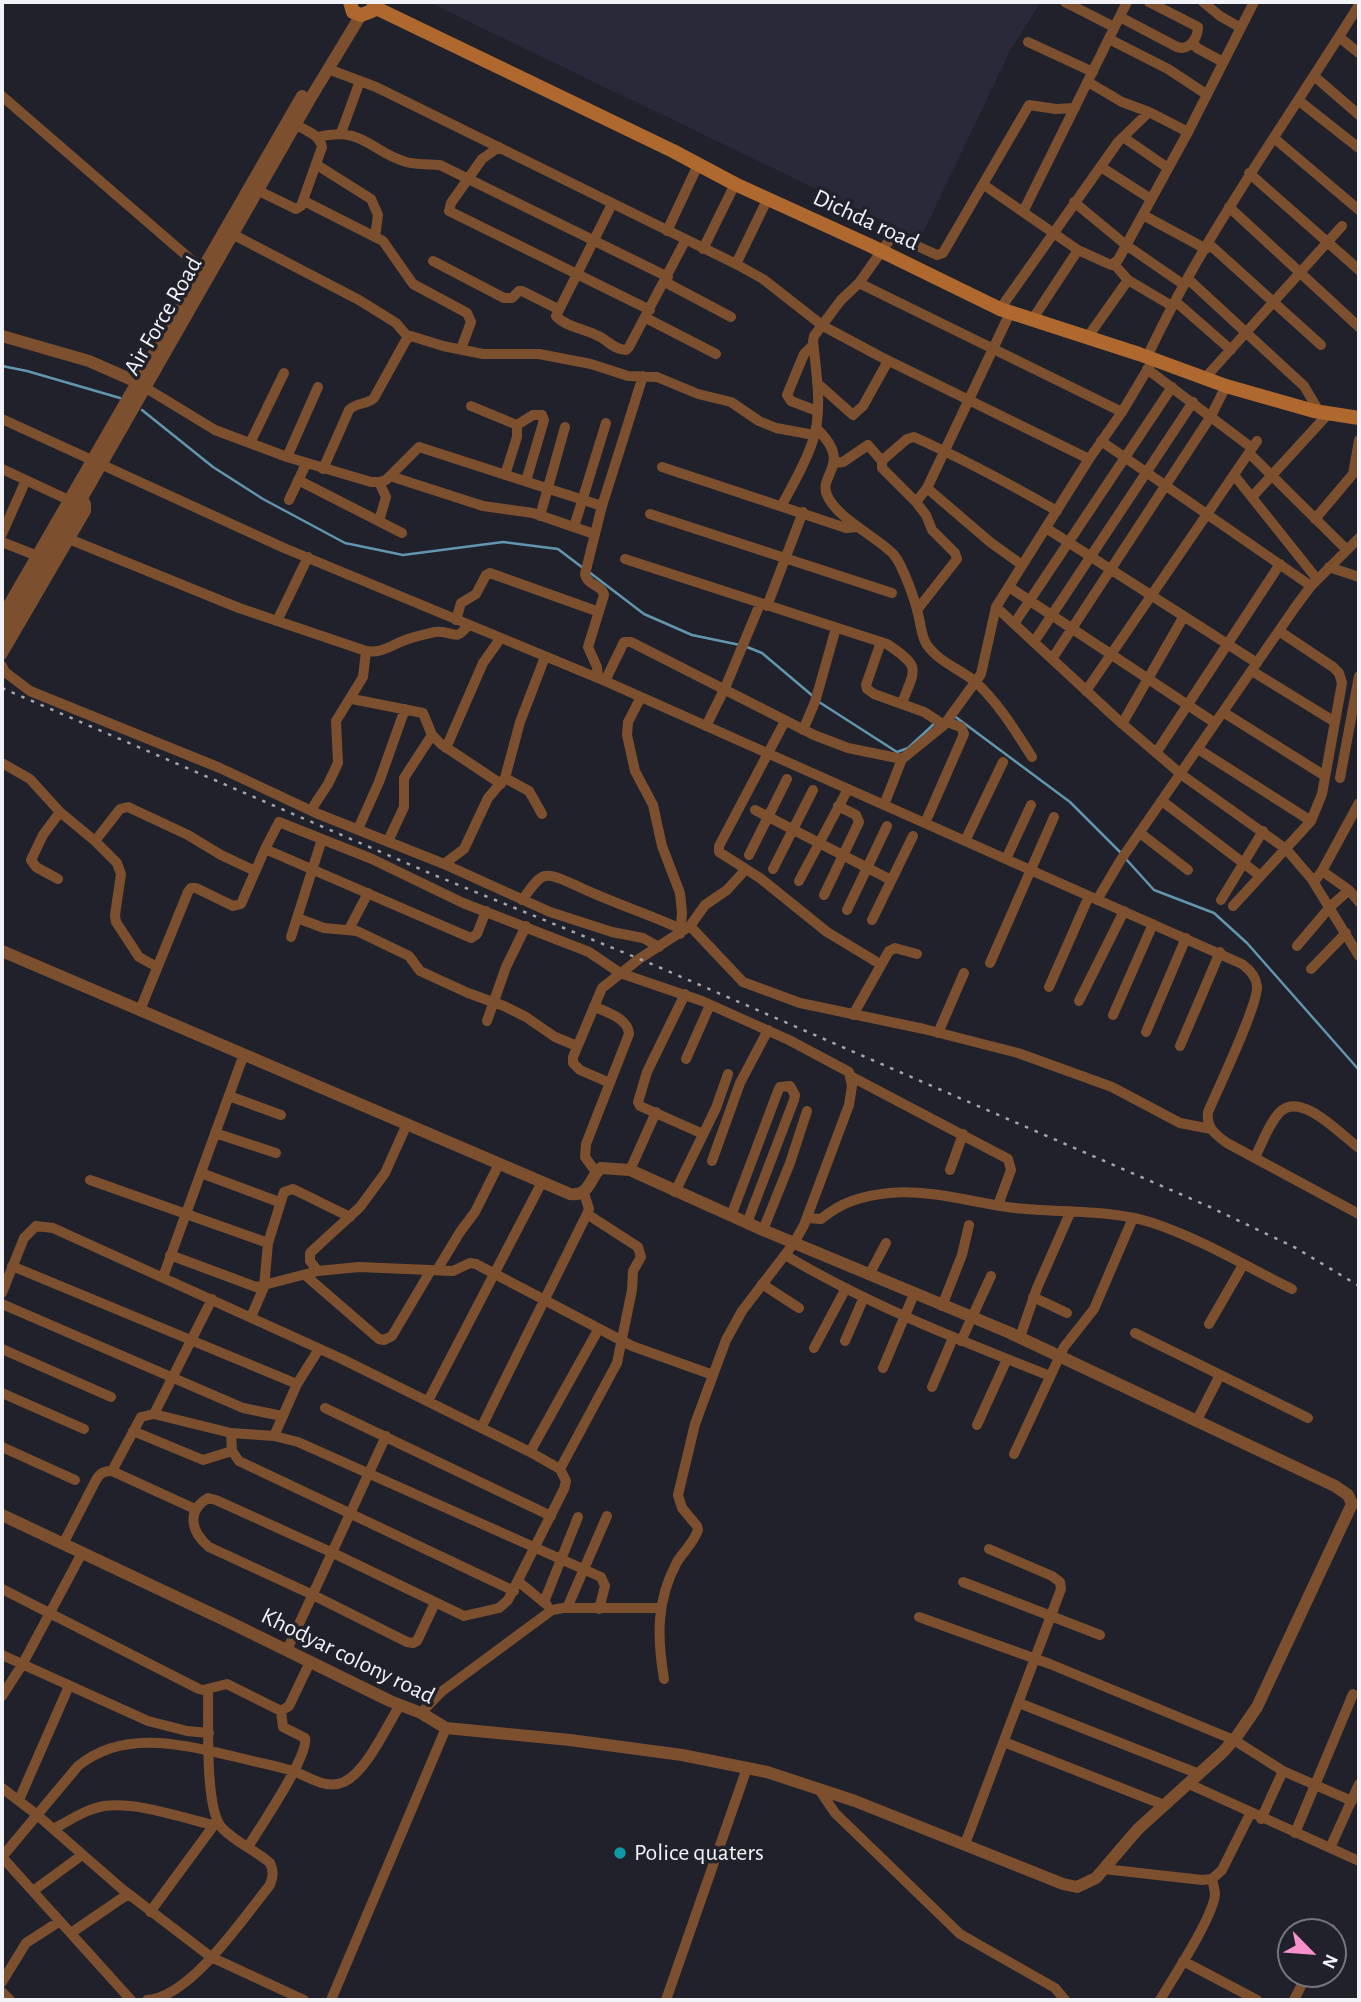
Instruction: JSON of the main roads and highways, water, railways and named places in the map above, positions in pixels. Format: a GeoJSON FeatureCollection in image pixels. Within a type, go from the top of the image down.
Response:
{"type":"FeatureCollection","features":[{"type":"Feature","properties":{"kind":"main road"},"geometry":{"type":"LineString","coordinates":[[355,10],[369,14],[375,4]]}},
{"type":"Feature","properties":{"kind":"main road","name":"Dichda road"},"geometry":{"type":"LineString","coordinates":[[375,4],[767,200],[1005,311],[1226,386],[1324,413],[1359,418]]}},
{"type":"Feature","properties":{"kind":"waterway"},"geometry":{"type":"LineString","coordinates":[[2,366],[120,398]]}},
{"type":"Feature","properties":{"kind":"waterway"},"geometry":{"type":"LineString","coordinates":[[142,410],[213,467],[263,499],[345,543],[403,555],[503,542],[558,549],[583,568]]}},
{"type":"Feature","properties":{"kind":"waterway"},"geometry":{"type":"LineString","coordinates":[[589,572],[644,614],[692,635],[740,645]]}},
{"type":"Feature","properties":{"kind":"waterway"},"geometry":{"type":"LineString","coordinates":[[747,647],[762,653],[814,697]]}},
{"type":"Feature","properties":{"kind":"waterway"},"geometry":{"type":"LineString","coordinates":[[819,702],[897,752],[908,748],[934,724]]}},
{"type":"Feature","properties":{"kind":"waterway"},"geometry":{"type":"LineString","coordinates":[[953,715],[1070,802],[1121,853]]}},
{"type":"Feature","properties":{"kind":"waterway"},"geometry":{"type":"LineString","coordinates":[[1125,858],[1154,890],[1214,913],[1247,943],[1359,1070]]}},
{"type":"Feature","properties":{"kind":"railway"},"geometry":{"type":"LineString","coordinates":[[2,688],[434,875],[647,962],[1210,1207],[1296,1248],[1359,1286]]}},
{"type":"Feature","properties":{"kind":"place","name":"Police quaters"},"geometry":{"type":"Point","coordinates":[620,1853]}}]}
